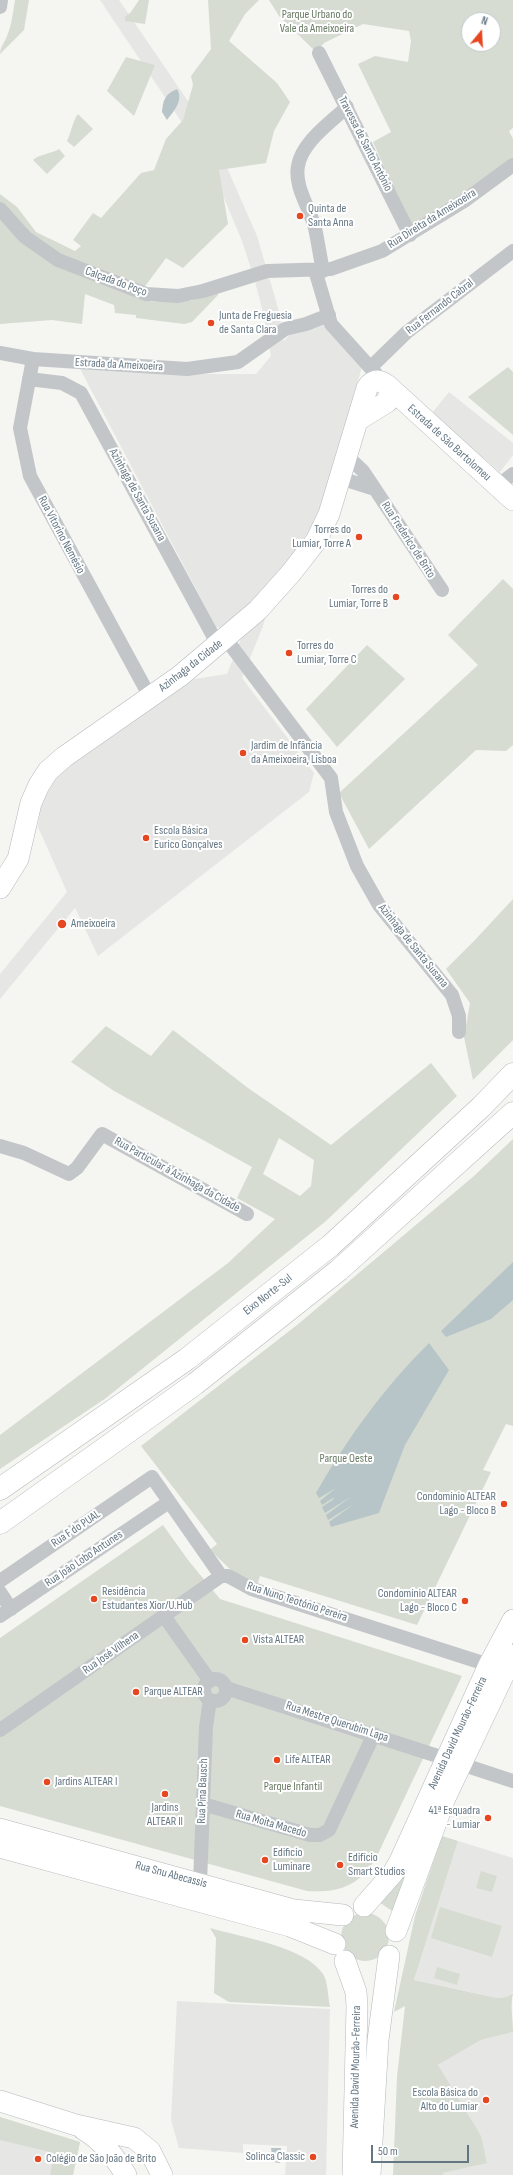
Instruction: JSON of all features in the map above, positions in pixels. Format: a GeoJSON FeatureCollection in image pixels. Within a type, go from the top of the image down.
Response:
{"type":"FeatureCollection","features":[{"type":"Feature","properties":{"kind":"highway"},"geometry":{"type":"LineString","coordinates":[[468,1119],[513,1058]]}},
{"type":"Feature","properties":{"kind":"highway","name":"Eixo Norte-Sul"},"geometry":{"type":"LineString","coordinates":[[0,1489],[187,1359],[330,1246],[468,1119],[513,1074]]}},
{"type":"Feature","properties":{"kind":"highway","name":"Eixo Norte-Sul"},"geometry":{"type":"LineString","coordinates":[[0,1523],[195,1384],[314,1290],[505,1128],[513,1113]]}},
{"type":"Feature","properties":{"kind":"street"},"geometry":{"type":"LineString","coordinates":[[0,7],[1,0]]}},
{"type":"Feature","properties":{"kind":"street","name":"Travessa de Santo António"},"geometry":{"type":"LineString","coordinates":[[318,53],[410,235]]}},
{"type":"Feature","properties":{"kind":"street"},"geometry":{"type":"LineString","coordinates":[[329,315],[319,270],[315,228],[298,181],[298,165],[306,149],[317,135],[347,108]]}},
{"type":"Feature","properties":{"kind":"street","name":"Rua Direita da Ameixoeira"},"geometry":{"type":"LineString","coordinates":[[319,270],[331,270],[382,251],[464,201],[513,165]]}},
{"type":"Feature","properties":{"kind":"street","name":"Calçada do Poço"},"geometry":{"type":"LineString","coordinates":[[0,209],[25,237],[44,252],[58,260],[146,294],[184,294],[203,291],[267,271],[319,270]]}},
{"type":"Feature","properties":{"kind":"street","name":"Rua Fernando Cabral"},"geometry":{"type":"LineString","coordinates":[[381,391],[412,327],[513,251]]}},
{"type":"Feature","properties":{"kind":"street","name":"Estrada de São Bartolomeu"},"geometry":{"type":"LineString","coordinates":[[329,315],[337,333],[381,391],[505,480],[513,500]]}},
{"type":"Feature","properties":{"kind":"street","name":"Estrada da Ameixoeira"},"geometry":{"type":"LineString","coordinates":[[0,353],[33,359],[187,369],[238,362],[285,329],[306,324],[329,315]]}},
{"type":"Feature","properties":{"kind":"street","name":"Rua Vitorino Nemésio"},"geometry":{"type":"LineString","coordinates":[[33,359],[20,428],[30,476],[150,697]]}},
{"type":"Feature","properties":{"kind":"street","name":"Azinhaga de Santa Susana"},"geometry":{"type":"LineString","coordinates":[[29,379],[62,383],[81,393],[222,642],[331,778],[336,812],[357,866],[379,904],[452,996],[459,1016],[459,1032]]}},
{"type":"Feature","properties":{"kind":"street","name":"Azinhaga da Cidade"},"geometry":{"type":"LineString","coordinates":[[0,888],[18,859],[31,803],[39,785],[48,771],[64,757],[150,697],[222,642],[258,610],[316,541],[329,514],[358,420],[381,391]]}},
{"type":"Feature","properties":{"kind":"street","name":"Rua Frederico de Brito"},"geometry":{"type":"LineString","coordinates":[[346,455],[363,471],[442,590]]}},
{"type":"Feature","properties":{"kind":"street","name":"Rua Frederico de Brito"},"geometry":{"type":"LineString","coordinates":[[340,478],[375,489]]}},
{"type":"Feature","properties":{"kind":"street","name":"Rua Particular à Azinhaga da Cidade"},"geometry":{"type":"LineString","coordinates":[[0,1146],[24,1153],[69,1174],[77,1168],[102,1134],[247,1214]]}},
{"type":"Feature","properties":{"kind":"street","name":"Rua F do PUAL"},"geometry":{"type":"LineString","coordinates":[[0,1581],[152,1477],[169,1502]]}},
{"type":"Feature","properties":{"kind":"street"},"geometry":{"type":"LineString","coordinates":[[169,1502],[221,1576]]}},
{"type":"Feature","properties":{"kind":"street","name":"Rua João Lobo Antunes"},"geometry":{"type":"LineString","coordinates":[[6,1612],[169,1502]]}},
{"type":"Feature","properties":{"kind":"street","name":"Rua José Vilhena"},"geometry":{"type":"LineString","coordinates":[[0,1730],[221,1576]]}},
{"type":"Feature","properties":{"kind":"street","name":"Rua Nuno Teotónio Pereira"},"geometry":{"type":"LineString","coordinates":[[221,1576],[228,1576],[252,1590],[489,1665]]}},
{"type":"Feature","properties":{"kind":"street"},"geometry":{"type":"LineString","coordinates":[[0,1592],[6,1612]]}},
{"type":"Feature","properties":{"kind":"street"},"geometry":{"type":"LineString","coordinates":[[164,1616],[210,1681]]}},
{"type":"Feature","properties":{"kind":"street","name":"Avenida David Mourão-Ferreira"},"geometry":{"type":"LineString","coordinates":[[396,1931],[445,1798],[454,1761],[489,1665],[513,1620]]}},
{"type":"Feature","properties":{"kind":"street","name":"Avenida David Mourão-Ferreira"},"geometry":{"type":"LineString","coordinates":[[364,1906],[393,1873],[399,1863],[513,1655]]}},
{"type":"Feature","properties":{"kind":"street"},"geometry":{"type":"LineString","coordinates":[[220,1680],[226,1688],[225,1695],[220,1700],[210,1700],[204,1690],[210,1681],[220,1680]]}},
{"type":"Feature","properties":{"kind":"street","name":"Rua Mestre Querubim Lapa"},"geometry":{"type":"LineString","coordinates":[[226,1688],[374,1734],[513,1781]]}},
{"type":"Feature","properties":{"kind":"street","name":"Rua Pina Bausch"},"geometry":{"type":"LineString","coordinates":[[200,1883],[206,1726],[210,1700]]}},
{"type":"Feature","properties":{"kind":"street","name":"Rua Moita Macedo"},"geometry":{"type":"LineString","coordinates":[[203,1804],[310,1835],[320,1835],[329,1830],[374,1734]]}},
{"type":"Feature","properties":{"kind":"street","name":"Rua Snu Abecassis"},"geometry":{"type":"LineString","coordinates":[[0,1829],[294,1910],[343,1915]]}},
{"type":"Feature","properties":{"kind":"street","name":"Rua Snu Abecassis"},"geometry":{"type":"LineString","coordinates":[[0,1847],[290,1926],[340,1953]]}},
{"type":"Feature","properties":{"kind":"street"},"geometry":{"type":"LineString","coordinates":[[364,1906],[381,1910],[393,1923],[396,1931],[396,1940],[389,1956],[382,1963],[373,1967],[364,1968],[340,1953],[334,1934],[337,1923],[343,1915],[349,1910],[364,1906]]}},
{"type":"Feature","properties":{"kind":"street","name":"Avenida David Mourão-Ferreira"},"geometry":{"type":"LineString","coordinates":[[340,1953],[356,1992],[358,2006],[353,2175]]}},
{"type":"Feature","properties":{"kind":"street","name":"Avenida David Mourão-Ferreira"},"geometry":{"type":"LineString","coordinates":[[370,2175],[378,2040],[389,1956]]}},
{"type":"Feature","properties":{"kind":"street"},"geometry":{"type":"LineString","coordinates":[[0,2101],[76,2125],[106,2131],[140,2141],[150,2151],[162,2175]]}},
{"type":"Feature","properties":{"kind":"street"},"geometry":{"type":"LineString","coordinates":[[76,2125],[103,2143],[114,2155],[126,2175]]}},
{"type":"Feature","properties":{"kind":"shaded area"},"geometry":{"type":"Polygon","coordinates":[[[100,0],[119,0],[192,107],[225,163],[257,236],[278,308],[284,341],[290,334],[323,321],[362,367],[320,508],[312,526],[274,584],[263,626],[242,678],[314,773],[309,792],[98,956],[75,908],[0,999],[0,974],[67,892],[38,827],[40,811],[45,797],[59,774],[194,679],[227,674],[248,621],[221,628],[216,627],[79,367],[163,374],[256,374],[271,356],[263,312],[254,278],[242,241],[224,198],[195,142],[100,0]]]}},
{"type":"Feature","properties":{"kind":"shaded area"},"geometry":{"type":"Polygon","coordinates":[[[177,89],[179,93],[179,101],[167,120],[162,112],[163,104],[167,95],[177,89]]]}},
{"type":"Feature","properties":{"kind":"shaded area"},"geometry":{"type":"Polygon","coordinates":[[[449,392],[513,443],[513,455],[500,472],[432,413],[449,392]]]}},
{"type":"Feature","properties":{"kind":"shaded area"},"geometry":{"type":"Polygon","coordinates":[[[513,1262],[513,1300],[491,1319],[446,1337],[441,1331],[513,1262]]]}},
{"type":"Feature","properties":{"kind":"shaded area"},"geometry":{"type":"Polygon","coordinates":[[[429,1343],[449,1370],[405,1445],[379,1513],[331,1527],[329,1522],[354,1504],[328,1520],[326,1515],[352,1496],[325,1513],[322,1507],[334,1499],[333,1498],[322,1505],[320,1501],[336,1488],[319,1498],[316,1493],[341,1452],[368,1414],[412,1360],[429,1343]]]}},
{"type":"Feature","properties":{"kind":"shaded area"},"geometry":{"type":"Polygon","coordinates":[[[458,1841],[513,1858],[513,1992],[506,1997],[497,1998],[414,1980],[458,1841]]]}},
{"type":"Feature","properties":{"kind":"shaded area"},"geometry":{"type":"Polygon","coordinates":[[[177,2001],[330,2009],[326,2175],[285,2175],[287,2146],[243,2144],[243,2153],[179,2148],[171,2120],[177,2001]]]}},
{"type":"Feature","properties":{"kind":"shaded area","name":"Escola Básica do Alto do Lumiar"},"geometry":{"type":"Polygon","coordinates":[[[513,2032],[513,2175],[443,2175],[443,2173],[487,2162],[438,2065],[481,2040],[513,2032]]]}},
{"type":"Feature","properties":{"kind":"shaded area","name":"Colégio de São João de Brito"},"geometry":{"type":"Polygon","coordinates":[[[0,2117],[80,2142],[73,2175],[0,2175],[0,2117]]]}},
{"type":"Feature","properties":{"kind":"shaded area"},"geometry":{"type":"Polygon","coordinates":[[[271,2148],[281,2148],[280,2163],[273,2162],[271,2148]]]}},
{"type":"Feature","properties":{"kind":"green space"},"geometry":{"type":"Polygon","coordinates":[[[15,0],[29,0],[24,30],[0,54],[10,27],[15,0]]]}},
{"type":"Feature","properties":{"kind":"green space"},"geometry":{"type":"Polygon","coordinates":[[[139,0],[149,0],[145,24],[125,21],[125,17],[131,12],[139,0]]]}},
{"type":"Feature","properties":{"kind":"green space"},"geometry":{"type":"Polygon","coordinates":[[[208,0],[259,0],[245,14],[229,41],[277,83],[290,102],[274,131],[266,163],[219,170],[228,224],[183,268],[166,258],[143,289],[151,302],[191,301],[217,292],[218,295],[192,322],[184,324],[136,318],[136,315],[115,313],[114,305],[85,294],[82,324],[52,320],[0,324],[0,194],[17,207],[36,232],[75,251],[81,246],[73,240],[93,213],[101,218],[141,173],[154,170],[166,139],[183,120],[193,85],[191,76],[211,49],[208,0]]]}},
{"type":"Feature","properties":{"kind":"green space","name":"Parque Urbano do Vale da Ameixoeira"},"geometry":{"type":"Polygon","coordinates":[[[269,0],[513,0],[513,128],[509,131],[513,139],[513,160],[412,229],[373,142],[391,132],[358,64],[375,56],[408,62],[411,41],[409,31],[363,24],[324,43],[316,52],[279,16],[269,0]]]}},
{"type":"Feature","properties":{"kind":"green space"},"geometry":{"type":"Polygon","coordinates":[[[126,57],[155,65],[134,116],[107,91],[126,57]]]}},
{"type":"Feature","properties":{"kind":"green space"},"geometry":{"type":"Polygon","coordinates":[[[78,114],[93,129],[74,147],[67,141],[78,114]]]}},
{"type":"Feature","properties":{"kind":"green space"},"geometry":{"type":"Polygon","coordinates":[[[59,149],[65,156],[47,174],[33,160],[38,156],[59,149]]]}},
{"type":"Feature","properties":{"kind":"green space"},"geometry":{"type":"Polygon","coordinates":[[[508,367],[513,372],[513,435],[468,397],[508,367]]]}},
{"type":"Feature","properties":{"kind":"green space"},"geometry":{"type":"Polygon","coordinates":[[[503,579],[513,589],[513,745],[506,751],[476,750],[369,849],[339,793],[478,665],[448,635],[503,579]]]}},
{"type":"Feature","properties":{"kind":"green space"},"geometry":{"type":"Polygon","coordinates":[[[367,645],[405,679],[337,747],[306,709],[367,645]]]}},
{"type":"Feature","properties":{"kind":"green space"},"geometry":{"type":"Polygon","coordinates":[[[513,899],[513,1040],[473,1080],[464,1037],[470,1003],[446,969],[513,899]]]}},
{"type":"Feature","properties":{"kind":"green space"},"geometry":{"type":"Polygon","coordinates":[[[106,1026],[151,1056],[173,1030],[248,1088],[331,1145],[431,1063],[457,1096],[326,1221],[106,1398],[0,1469],[0,1435],[228,1263],[275,1219],[237,1198],[252,1167],[114,1091],[71,1062],[106,1026]],[[279,1138],[263,1174],[300,1196],[311,1186],[314,1160],[279,1138]]]}},
{"type":"Feature","properties":{"kind":"green space","name":"Parque Oeste"},"geometry":{"type":"Polygon","coordinates":[[[513,1139],[513,1426],[506,1424],[483,1470],[491,1472],[417,1625],[260,1576],[257,1585],[232,1571],[210,1550],[217,1544],[141,1446],[297,1325],[474,1176],[513,1139]]]}},
{"type":"Feature","properties":{"kind":"green space","name":"Parque Infantil"},"geometry":{"type":"Polygon","coordinates":[[[163,1525],[188,1560],[220,1599],[462,1676],[376,1858],[370,1868],[363,1875],[347,1886],[329,1891],[307,1891],[0,1806],[0,1638],[163,1525]]]}},
{"type":"Feature","properties":{"kind":"green space"},"geometry":{"type":"Polygon","coordinates":[[[442,1836],[458,1841],[414,1980],[497,1998],[506,1997],[513,1993],[513,2032],[481,2040],[438,2065],[481,2136],[487,2163],[443,2173],[443,2175],[393,2175],[397,2077],[405,2006],[394,2012],[415,1916],[442,1836]]]}},
{"type":"Feature","properties":{"kind":"green space"},"geometry":{"type":"Polygon","coordinates":[[[402,1868],[411,1871],[395,1913],[379,1902],[402,1868]]]}},
{"type":"Feature","properties":{"kind":"green space"},"geometry":{"type":"Polygon","coordinates":[[[481,1871],[497,1876],[492,1892],[476,1888],[481,1871]]]}},
{"type":"Feature","properties":{"kind":"green space"},"geometry":{"type":"Polygon","coordinates":[[[440,1907],[502,1926],[492,1957],[431,1938],[440,1907]]]}},
{"type":"Feature","properties":{"kind":"green space"},"geometry":{"type":"Polygon","coordinates":[[[360,1913],[370,1913],[382,1920],[389,1932],[389,1942],[382,1954],[370,1961],[360,1961],[352,1957],[345,1950],[341,1942],[341,1932],[345,1924],[352,1917],[360,1913]]]}},
{"type":"Feature","properties":{"kind":"green space"},"geometry":{"type":"Polygon","coordinates":[[[210,1928],[272,1944],[303,1957],[315,1965],[325,1977],[330,2007],[229,2002],[214,1993],[216,1938],[210,1928]]]}},
{"type":"Feature","properties":{"kind":"green space"},"geometry":{"type":"Polygon","coordinates":[[[437,1967],[460,1974],[457,1985],[434,1978],[437,1967]]]}},
{"type":"Feature","properties":{"kind":"green space"},"geometry":{"type":"Polygon","coordinates":[[[0,2117],[80,2142],[73,2175],[50,2175],[54,2153],[0,2140],[0,2117]]]}},
{"type":"Feature","properties":{"kind":"place","name":"Quinta de Santa Anna"},"geometry":{"type":"Point","coordinates":[300,216]}},
{"type":"Feature","properties":{"kind":"place","name":"Junta de Freguesia de Santa Clara"},"geometry":{"type":"Point","coordinates":[211,323]}},
{"type":"Feature","properties":{"kind":"place","name":"Torres do Lumiar, Torre A"},"geometry":{"type":"Point","coordinates":[359,537]}},
{"type":"Feature","properties":{"kind":"place","name":"Torres do Lumiar, Torre B"},"geometry":{"type":"Point","coordinates":[396,597]}},
{"type":"Feature","properties":{"kind":"place","name":"Torres do Lumiar, Torre C"},"geometry":{"type":"Point","coordinates":[289,653]}},
{"type":"Feature","properties":{"kind":"place","name":"Jardim de Infância da Ameixoeira, Lisboa"},"geometry":{"type":"Point","coordinates":[243,753]}},
{"type":"Feature","properties":{"kind":"place","name":"Escola Básica Eurico Gonçalves"},"geometry":{"type":"Point","coordinates":[146,838]}},
{"type":"Feature","properties":{"kind":"place","name":"Ameixoeira"},"geometry":{"type":"Point","coordinates":[62,924]}},
{"type":"Feature","properties":{"kind":"place","name":"Condomínio ALTEAR Lago - Bloco B"},"geometry":{"type":"Point","coordinates":[504,1504]}},
{"type":"Feature","properties":{"kind":"place","name":"Residência Estudantes Xior/U.Hub"},"geometry":{"type":"Point","coordinates":[94,1599]}},
{"type":"Feature","properties":{"kind":"place","name":"Condomínio ALTEAR Lago - Bloco C"},"geometry":{"type":"Point","coordinates":[465,1601]}},
{"type":"Feature","properties":{"kind":"place","name":"Vista ALTEAR"},"geometry":{"type":"Point","coordinates":[245,1640]}},
{"type":"Feature","properties":{"kind":"place","name":"Parque ALTEAR"},"geometry":{"type":"Point","coordinates":[136,1692]}},
{"type":"Feature","properties":{"kind":"place","name":"Life ALTEAR"},"geometry":{"type":"Point","coordinates":[277,1760]}},
{"type":"Feature","properties":{"kind":"place","name":"Jardins ALTEAR I"},"geometry":{"type":"Point","coordinates":[47,1782]}},
{"type":"Feature","properties":{"kind":"place","name":"Jardins ALTEAR II"},"geometry":{"type":"Point","coordinates":[165,1794]}},
{"type":"Feature","properties":{"kind":"place","name":"41ª Esquadra - Lumiar"},"geometry":{"type":"Point","coordinates":[488,1818]}},
{"type":"Feature","properties":{"kind":"place","name":"Edificio Luminare"},"geometry":{"type":"Point","coordinates":[265,1860]}},
{"type":"Feature","properties":{"kind":"place","name":"Edifício Smart Studios"},"geometry":{"type":"Point","coordinates":[340,1865]}},
{"type":"Feature","properties":{"kind":"place","name":"Escola Básica do Alto do Lumiar"},"geometry":{"type":"Point","coordinates":[486,2100]}},
{"type":"Feature","properties":{"kind":"place","name":"Solinca Classic"},"geometry":{"type":"Point","coordinates":[313,2157]}},
{"type":"Feature","properties":{"kind":"place","name":"Colégio de São João de Brito"},"geometry":{"type":"Point","coordinates":[38,2159]}}]}
